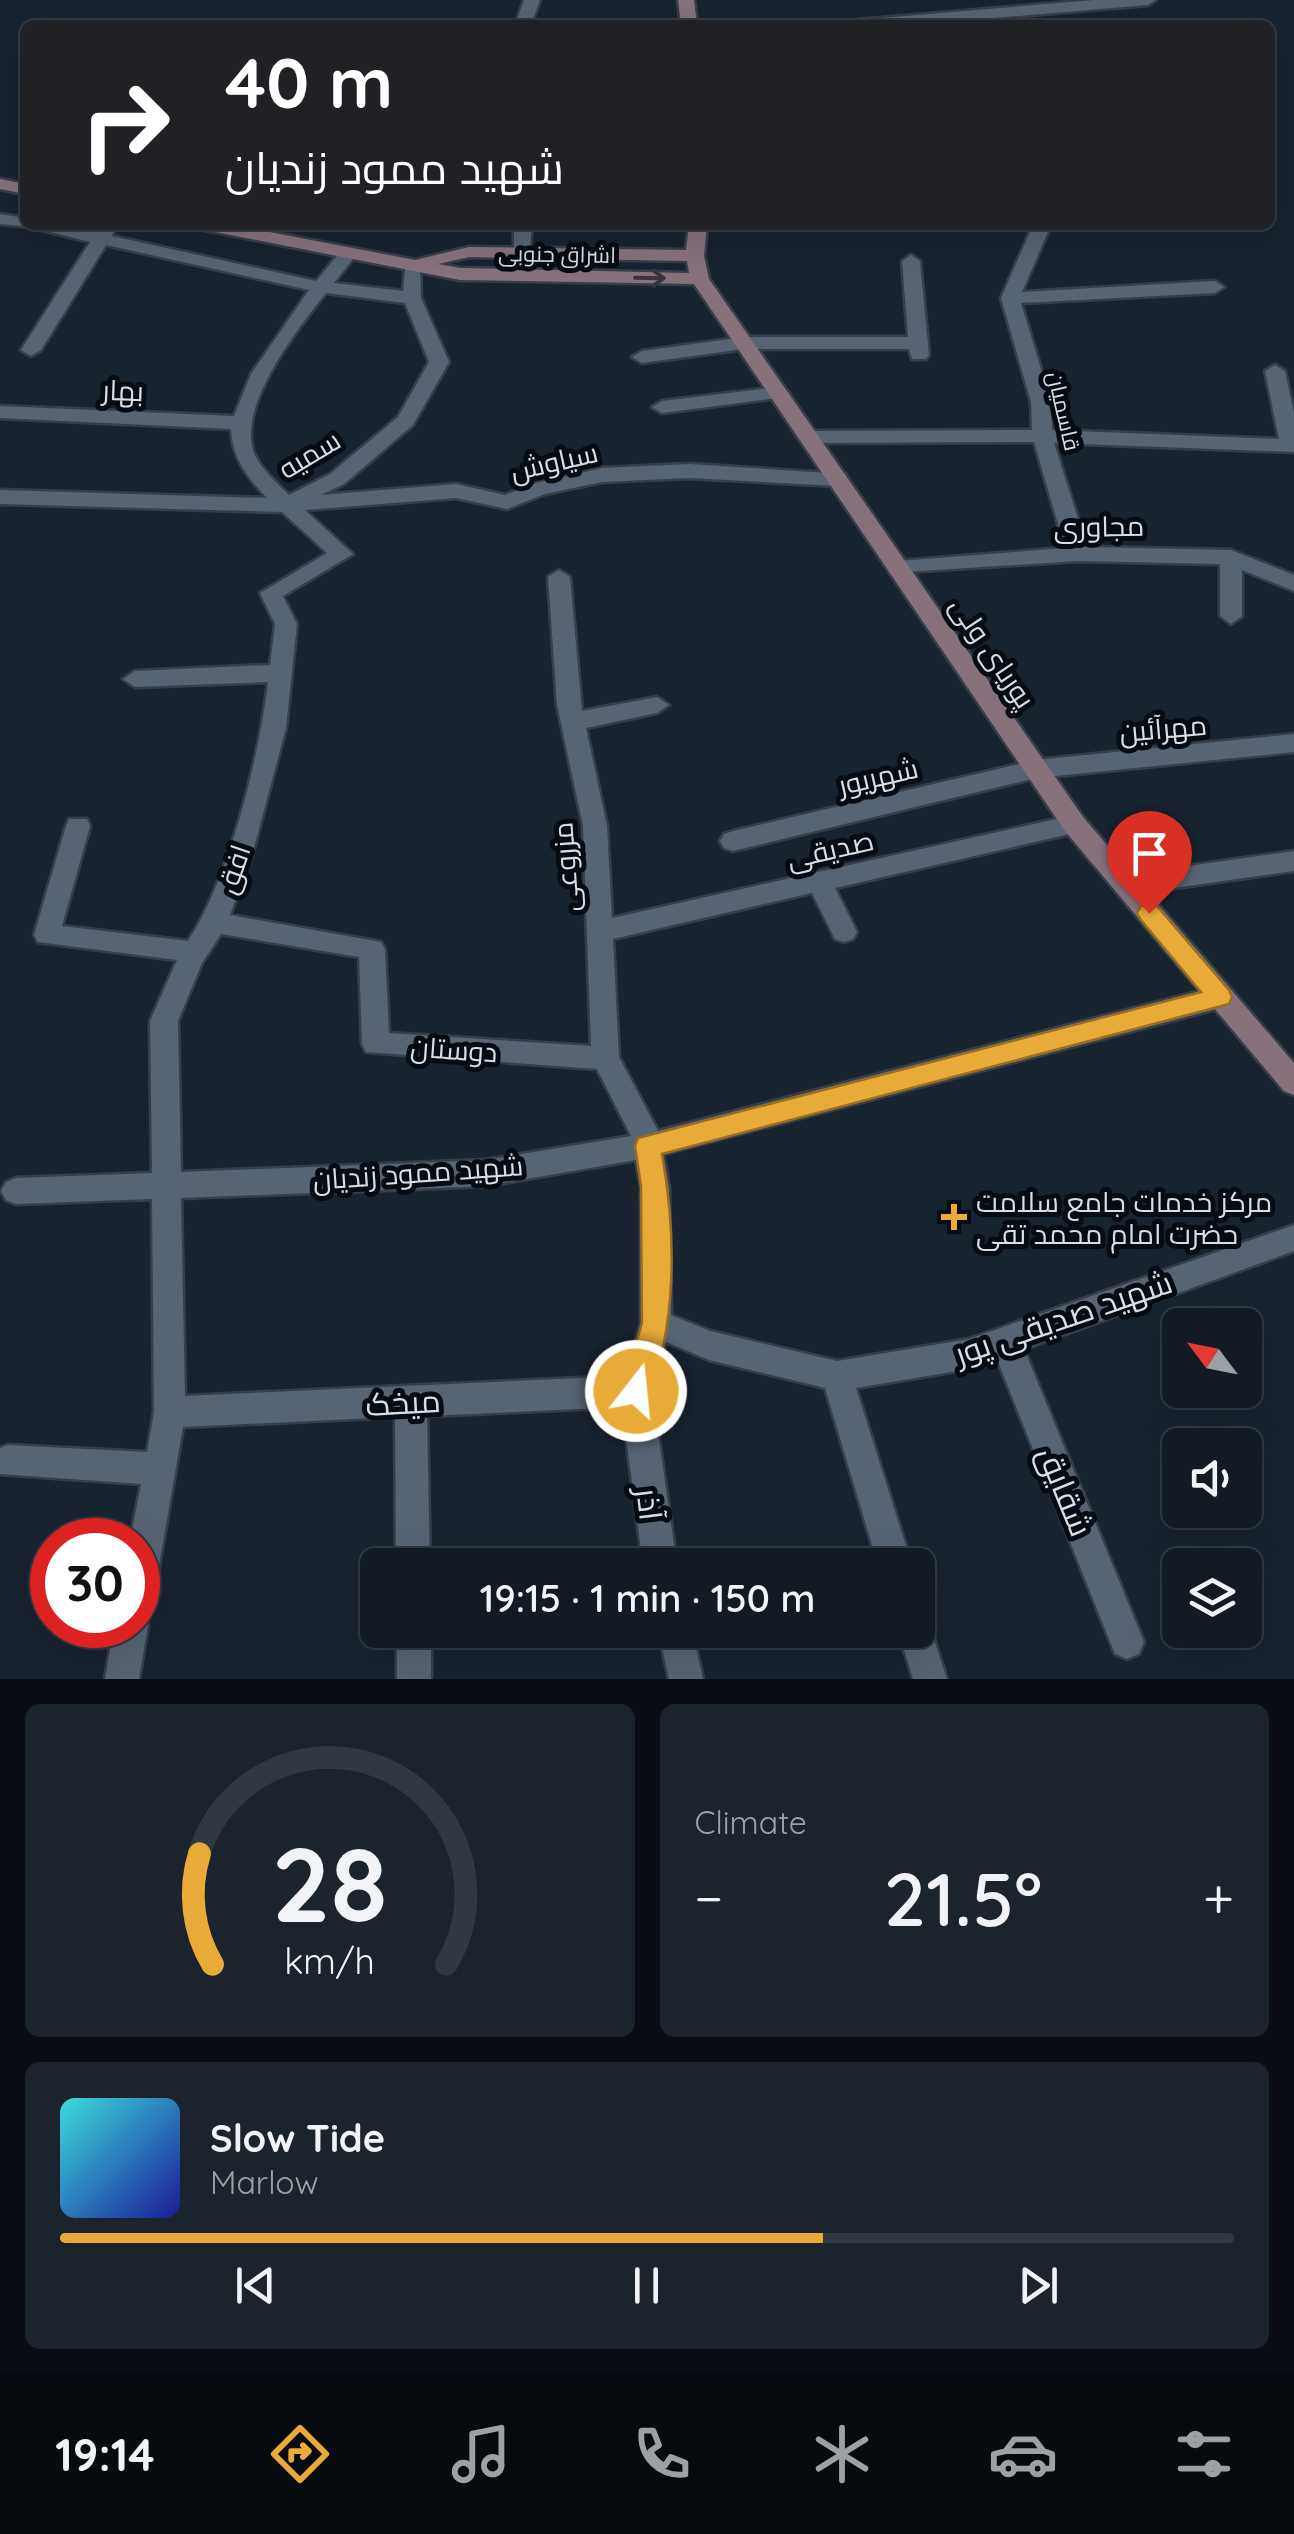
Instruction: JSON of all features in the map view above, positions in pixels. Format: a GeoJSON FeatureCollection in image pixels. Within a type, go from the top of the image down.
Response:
{"type":"FeatureCollection","features":[{"type":"Feature","properties":{"kind":"main road","name":"اشراق جنوبی"},"geometry":{"type":"LineString","coordinates":[[229,230],[460,274],[697,267]]}},
{"type":"Feature","properties":{"kind":"main road"},"geometry":{"type":"LineString","coordinates":[[697,267],[698,230]]}},
{"type":"Feature","properties":{"kind":"main road","name":"اشراق جنوبی"},"geometry":{"type":"LineString","coordinates":[[414,264],[469,252],[697,267]]}},
{"type":"Feature","properties":{"kind":"main road","name":"پوریای ولی"},"geometry":{"type":"LineString","coordinates":[[697,267],[744,343],[1074,824],[1294,1083]]}},
{"type":"Feature","properties":{"kind":"street"},"geometry":{"type":"LineString","coordinates":[[922,20],[981,7],[1139,5]]}},
{"type":"Feature","properties":{"kind":"street"},"geometry":{"type":"LineString","coordinates":[[523,230],[523,254]]}},
{"type":"Feature","properties":{"kind":"street"},"geometry":{"type":"LineString","coordinates":[[1040,230],[1010,298],[1215,287]]}},
{"type":"Feature","properties":{"kind":"street"},"geometry":{"type":"LineString","coordinates":[[30,350],[106,231],[320,287],[412,298]]}},
{"type":"Feature","properties":{"kind":"street"},"geometry":{"type":"LineString","coordinates":[[243,423],[265,363],[347,255]]}},
{"type":"Feature","properties":{"kind":"street"},"geometry":{"type":"LineString","coordinates":[[642,357],[744,343],[917,349],[912,261]]}},
{"type":"Feature","properties":{"kind":"street","name":"سمیه"},"geometry":{"type":"LineString","coordinates":[[0,497],[284,504],[337,480],[406,422],[439,362],[412,298],[414,264]]}},
{"type":"Feature","properties":{"kind":"street","name":"قاسمیان"},"geometry":{"type":"LineString","coordinates":[[1010,298],[1041,402],[1042,436],[1078,554]]}},
{"type":"Feature","properties":{"kind":"street"},"geometry":{"type":"LineString","coordinates":[[810,438],[1042,436],[1292,446],[1275,372]]}},
{"type":"Feature","properties":{"kind":"street"},"geometry":{"type":"LineString","coordinates":[[662,408],[779,393]]}},
{"type":"Feature","properties":{"kind":"street","name":"بهار"},"geometry":{"type":"LineString","coordinates":[[0,412],[243,423]]}},
{"type":"Feature","properties":{"kind":"street","name":"افق"},"geometry":{"type":"LineString","coordinates":[[150,1518],[170,1412],[164,1021],[214,923],[238,859],[274,728],[286,624],[272,593],[342,554],[284,504],[242,449],[243,423]]}},
{"type":"Feature","properties":{"kind":"street","name":"سیاوش"},"geometry":{"type":"LineString","coordinates":[[284,504],[456,491],[506,502],[602,475],[690,471],[838,479]]}},
{"type":"Feature","properties":{"kind":"street","name":"مجاوری"},"geometry":{"type":"LineString","coordinates":[[898,568],[1078,554],[1231,557],[1294,584]]}},
{"type":"Feature","properties":{"kind":"street"},"geometry":{"type":"LineString","coordinates":[[1231,557],[1231,616]]}},
{"type":"Feature","properties":{"kind":"street","name":"مزروعی"},"geometry":{"type":"LineString","coordinates":[[558,578],[572,722],[595,826],[605,1058],[644,1130],[648,1146]]}},
{"type":"Feature","properties":{"kind":"street"},"geometry":{"type":"LineString","coordinates":[[135,679],[280,673]]}},
{"type":"Feature","properties":{"kind":"street"},"geometry":{"type":"LineString","coordinates":[[572,722],[657,705]]}},
{"type":"Feature","properties":{"kind":"street","name":"مهرآئین"},"geometry":{"type":"LineString","coordinates":[[1036,769],[1232,752],[1294,742]]}},
{"type":"Feature","properties":{"kind":"street","name":"شهریور"},"geometry":{"type":"LineString","coordinates":[[733,841],[1036,769]]}},
{"type":"Feature","properties":{"kind":"street","name":"صدیقی"},"geometry":{"type":"LineString","coordinates":[[598,932],[1074,824]]}},
{"type":"Feature","properties":{"kind":"street"},"geometry":{"type":"LineString","coordinates":[[78,826],[47,934],[196,952]]}},
{"type":"Feature","properties":{"kind":"street"},"geometry":{"type":"LineString","coordinates":[[1125,885],[1294,861]]}},
{"type":"Feature","properties":{"kind":"street"},"geometry":{"type":"LineString","coordinates":[[818,882],[844,932]]}},
{"type":"Feature","properties":{"kind":"street","name":"دوستان"},"geometry":{"type":"LineString","coordinates":[[214,923],[372,949],[376,1044],[605,1058]]}},
{"type":"Feature","properties":{"kind":"street","name":"شهید ممود زندیان"},"geometry":{"type":"LineString","coordinates":[[16,1191],[486,1172],[648,1146],[1220,997]]}},
{"type":"Feature","properties":{"kind":"street","name":"آذر"},"geometry":{"type":"LineString","coordinates":[[648,1146],[654,1186],[656,1323],[636,1391],[658,1548]]}},
{"type":"Feature","properties":{"kind":"street","name":"شهید صدیقی پور"},"geometry":{"type":"LineString","coordinates":[[656,1323],[709,1345],[837,1376],[969,1354],[1294,1238]]}},
{"type":"Feature","properties":{"kind":"street","name":"شقایق"},"geometry":{"type":"LineString","coordinates":[[1005,1340],[1126,1642]]}},
{"type":"Feature","properties":{"kind":"street"},"geometry":{"type":"LineString","coordinates":[[837,1376],[890,1548]]}},
{"type":"Feature","properties":{"kind":"street","name":"میخک"},"geometry":{"type":"LineString","coordinates":[[170,1412],[636,1391]]}},
{"type":"Feature","properties":{"kind":"street"},"geometry":{"type":"LineString","coordinates":[[411,1401],[413,1548]]}},
{"type":"Feature","properties":{"kind":"street"},"geometry":{"type":"LineString","coordinates":[[8,1461],[159,1469]]}},
{"type":"Feature","properties":{"kind":"street"},"geometry":{"type":"LineString","coordinates":[[122,1679],[127,1648]]}},
{"type":"Feature","properties":{"kind":"street"},"geometry":{"type":"LineString","coordinates":[[414,1648],[414,1679]]}},
{"type":"Feature","properties":{"kind":"street"},"geometry":{"type":"LineString","coordinates":[[678,1648],[686,1679]]}},
{"type":"Feature","properties":{"kind":"street"},"geometry":{"type":"LineString","coordinates":[[921,1648],[930,1679]]}},
{"type":"Feature","properties":{"kind":"place","name":"مرکز خدمات جامع سلامت حضرت امام محمد تقی"},"geometry":{"type":"Point","coordinates":[954,1217]}},
{"type":"Feature","properties":{"kind":"route"},"geometry":{"type":"LineString","coordinates":[[636,1391],[656,1323],[654,1186],[648,1146],[1220,997],[1149,913]]}}]}
